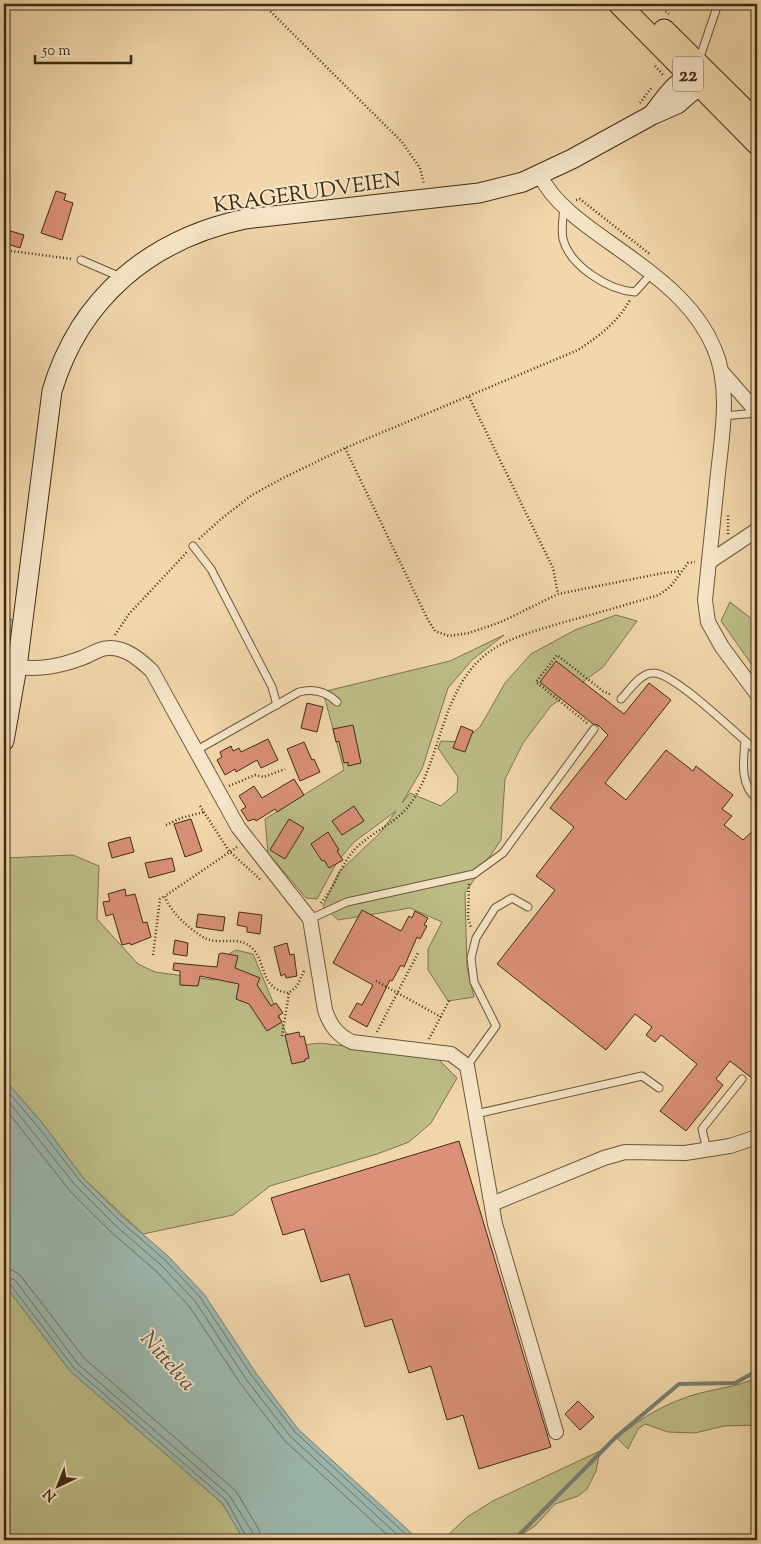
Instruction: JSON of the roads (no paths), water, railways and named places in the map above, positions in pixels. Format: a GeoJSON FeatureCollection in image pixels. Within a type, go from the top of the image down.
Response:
{"type":"FeatureCollection","features":[{"type":"Feature","properties":{"kind":"main road","name":"22"},"geometry":{"type":"LineString","coordinates":[[619,4],[697,73],[757,122]]}},
{"type":"Feature","properties":{"kind":"main road","name":"22"},"geometry":{"type":"LineString","coordinates":[[637,4],[757,144]]}},
{"type":"Feature","properties":{"kind":"main road","name":"KRAGERUDVEIEN"},"geometry":{"type":"LineString","coordinates":[[4,741],[17,667],[52,391],[58,372],[74,340],[104,297],[123,278],[154,254],[190,234],[212,226],[245,219],[479,193],[507,187],[540,175],[652,115],[667,95],[697,73]]}},
{"type":"Feature","properties":{"kind":"street"},"geometry":{"type":"LineString","coordinates":[[540,175],[548,190],[564,207],[652,273],[691,310],[714,349],[721,371],[723,416],[704,600],[708,622],[722,647],[757,694]]}},
{"type":"Feature","properties":{"kind":"street"},"geometry":{"type":"LineString","coordinates":[[721,371],[757,412]]}},
{"type":"Feature","properties":{"kind":"street"},"geometry":{"type":"LineString","coordinates":[[708,562],[757,530]]}},
{"type":"Feature","properties":{"kind":"street"},"geometry":{"type":"LineString","coordinates":[[17,667],[36,670],[50,668],[107,648],[124,651],[134,656],[152,671],[247,841],[307,915],[317,955],[325,1010],[330,1024],[343,1038],[373,1046],[451,1054],[467,1066],[495,1224],[556,1432]]}},
{"type":"Feature","properties":{"kind":"street"},"geometry":{"type":"LineString","coordinates":[[492,1204],[604,1158],[625,1152],[685,1153],[730,1146],[757,1137]]}},
{"type":"Feature","properties":{"kind":"lane"},"geometry":{"type":"LineString","coordinates":[[697,73],[718,4]]}},
{"type":"Feature","properties":{"kind":"lane"},"geometry":{"type":"LineString","coordinates":[[564,207],[563,239],[573,260],[600,279],[624,291],[635,292],[652,273]]}},
{"type":"Feature","properties":{"kind":"lane"},"geometry":{"type":"LineString","coordinates":[[81,260],[123,278]]}},
{"type":"Feature","properties":{"kind":"lane"},"geometry":{"type":"LineString","coordinates":[[723,416],[757,412]]}},
{"type":"Feature","properties":{"kind":"lane"},"geometry":{"type":"LineString","coordinates":[[193,546],[210,569],[272,687],[277,705]]}},
{"type":"Feature","properties":{"kind":"lane"},"geometry":{"type":"LineString","coordinates":[[621,699],[641,678],[652,673],[658,674],[680,684],[757,751]]}},
{"type":"Feature","properties":{"kind":"lane"},"geometry":{"type":"LineString","coordinates":[[197,750],[293,694],[310,690],[322,691],[337,702]]}},
{"type":"Feature","properties":{"kind":"lane"},"geometry":{"type":"LineString","coordinates":[[307,915],[347,902],[474,874],[503,853],[594,729]]}},
{"type":"Feature","properties":{"kind":"lane"},"geometry":{"type":"LineString","coordinates":[[746,742],[743,763],[746,783],[757,799]]}},
{"type":"Feature","properties":{"kind":"lane"},"geometry":{"type":"LineString","coordinates":[[467,1066],[496,1026],[474,982],[471,958],[476,938],[495,908],[512,898],[528,907]]}},
{"type":"Feature","properties":{"kind":"lane"},"geometry":{"type":"LineString","coordinates":[[476,1114],[642,1076],[659,1088]]}},
{"type":"Feature","properties":{"kind":"lane"},"geometry":{"type":"LineString","coordinates":[[706,1150],[702,1129],[742,1078]]}},
{"type":"Feature","properties":{"kind":"water","name":"Nittelva"},"geometry":{"type":"Polygon","coordinates":[[[4,1079],[43,1124],[84,1179],[123,1217],[168,1256],[204,1294],[256,1373],[298,1429],[419,1540],[244,1540],[222,1503],[70,1371],[4,1284],[4,1079]]]}},
{"type":"Feature","properties":{"kind":"waterway"},"geometry":{"type":"LineString","coordinates":[[514,1540],[616,1437],[679,1384],[735,1383],[757,1371]]}}]}
